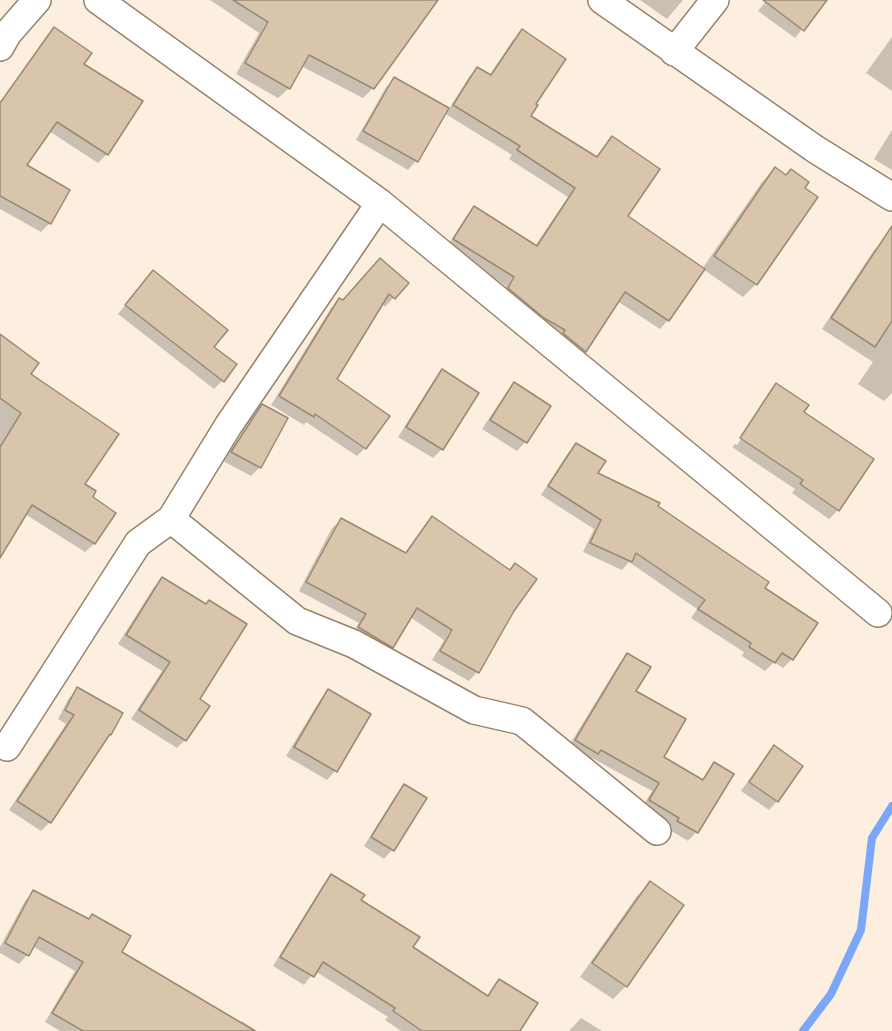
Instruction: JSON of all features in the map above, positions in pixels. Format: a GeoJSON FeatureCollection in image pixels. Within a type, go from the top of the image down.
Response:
{"type":"FeatureCollection","features":[{"type":"Feature","properties":{"kind":"street"},"geometry":{"type":"LineString","coordinates":[[0,47],[8,33],[37,0]]}},
{"type":"Feature","properties":{"kind":"street"},"geometry":{"type":"LineString","coordinates":[[98,0],[380,203],[878,614]]}},
{"type":"Feature","properties":{"kind":"street"},"geometry":{"type":"LineString","coordinates":[[602,0],[815,148],[892,197]]}},
{"type":"Feature","properties":{"kind":"street"},"geometry":{"type":"LineString","coordinates":[[674,52],[715,0]]}},
{"type":"Feature","properties":{"kind":"street"},"geometry":{"type":"LineString","coordinates":[[7,747],[138,543],[171,519],[228,426],[380,203]]}},
{"type":"Feature","properties":{"kind":"street"},"geometry":{"type":"LineString","coordinates":[[171,519],[297,621],[354,644],[474,711],[522,721],[657,831]]}},
{"type":"Feature","properties":{"kind":"building"},"geometry":{"type":"Polygon","coordinates":[[[233,0],[438,0],[374,89],[309,55],[290,89],[245,63],[268,22],[233,0]]]}},
{"type":"Feature","properties":{"kind":"building"},"geometry":{"type":"Polygon","coordinates":[[[763,0],[827,0],[804,31],[763,0]]]}},
{"type":"Feature","properties":{"kind":"building"},"geometry":{"type":"Polygon","coordinates":[[[54,27],[92,53],[84,64],[143,101],[108,155],[57,122],[27,165],[70,190],[51,224],[0,196],[0,103],[54,27]]]}},
{"type":"Feature","properties":{"kind":"building"},"geometry":{"type":"Polygon","coordinates":[[[522,29],[566,59],[536,104],[538,105],[531,116],[597,157],[612,136],[660,169],[628,216],[705,269],[669,321],[625,292],[586,352],[563,333],[565,330],[544,318],[508,288],[514,277],[453,239],[474,206],[537,246],[575,188],[517,150],[520,146],[453,105],[477,67],[491,75],[522,29]]]}},
{"type":"Feature","properties":{"kind":"building"},"geometry":{"type":"Polygon","coordinates":[[[394,77],[449,108],[418,162],[363,131],[394,77]]]}},
{"type":"Feature","properties":{"kind":"building"},"geometry":{"type":"Polygon","coordinates":[[[775,167],[786,175],[791,169],[809,182],[805,188],[818,197],[757,285],[714,256],[775,167]]]}},
{"type":"Feature","properties":{"kind":"building"},"geometry":{"type":"Polygon","coordinates":[[[892,226],[892,321],[875,347],[831,318],[892,226]]]}},
{"type":"Feature","properties":{"kind":"building"},"geometry":{"type":"Polygon","coordinates":[[[380,258],[409,283],[395,299],[389,294],[337,379],[390,416],[366,449],[315,414],[314,417],[279,396],[339,298],[343,300],[380,258]]]}},
{"type":"Feature","properties":{"kind":"building"},"geometry":{"type":"Polygon","coordinates":[[[153,270],[228,330],[214,347],[237,364],[224,382],[125,305],[153,270]]]}},
{"type":"Feature","properties":{"kind":"building"},"geometry":{"type":"Polygon","coordinates":[[[0,334],[39,363],[31,374],[119,434],[85,484],[96,491],[93,497],[116,513],[95,544],[32,505],[0,558],[0,447],[21,413],[0,398],[0,334]]]}},
{"type":"Feature","properties":{"kind":"building"},"geometry":{"type":"Polygon","coordinates":[[[442,369],[479,393],[443,450],[406,427],[442,369]]]}},
{"type":"Feature","properties":{"kind":"building"},"geometry":{"type":"Polygon","coordinates":[[[514,382],[551,406],[527,443],[490,420],[514,382]]]}},
{"type":"Feature","properties":{"kind":"building"},"geometry":{"type":"Polygon","coordinates":[[[776,383],[809,405],[804,412],[874,459],[839,511],[800,484],[803,480],[740,438],[776,383]]]}},
{"type":"Feature","properties":{"kind":"building"},"geometry":{"type":"Polygon","coordinates":[[[262,404],[288,418],[261,468],[231,452],[262,404]]]}},
{"type":"Feature","properties":{"kind":"building"},"geometry":{"type":"Polygon","coordinates":[[[576,443],[606,461],[598,473],[660,503],[658,506],[769,582],[765,588],[818,623],[793,660],[782,653],[775,663],[749,647],[751,643],[698,609],[705,600],[636,553],[632,562],[590,543],[601,520],[548,486],[576,443]]]}},
{"type":"Feature","properties":{"kind":"building"},"geometry":{"type":"Polygon","coordinates":[[[432,516],[510,570],[515,563],[537,579],[514,611],[479,673],[440,651],[452,630],[417,608],[393,648],[358,627],[366,614],[306,582],[341,518],[406,553],[432,516]]]}},
{"type":"Feature","properties":{"kind":"building"},"geometry":{"type":"Polygon","coordinates":[[[162,577],[206,604],[209,600],[247,624],[200,699],[210,706],[186,741],[139,710],[170,662],[126,635],[162,577]]]}},
{"type":"Feature","properties":{"kind":"building"},"geometry":{"type":"Polygon","coordinates":[[[627,653],[651,667],[636,691],[686,719],[664,757],[703,780],[714,762],[734,774],[698,833],[677,821],[679,818],[649,800],[659,783],[601,750],[598,754],[575,740],[627,653]]]}},
{"type":"Feature","properties":{"kind":"building"},"geometry":{"type":"Polygon","coordinates":[[[77,687],[123,713],[111,735],[51,823],[17,801],[74,715],[65,710],[77,687]]]}},
{"type":"Feature","properties":{"kind":"building"},"geometry":{"type":"Polygon","coordinates":[[[328,689],[371,714],[337,772],[294,747],[328,689]]]}},
{"type":"Feature","properties":{"kind":"building"},"geometry":{"type":"Polygon","coordinates":[[[774,745],[803,766],[778,802],[749,782],[774,745]]]}},
{"type":"Feature","properties":{"kind":"building"},"geometry":{"type":"Polygon","coordinates":[[[404,784],[427,798],[394,851],[371,837],[404,784]]]}},
{"type":"Feature","properties":{"kind":"building"},"geometry":{"type":"Polygon","coordinates":[[[331,874],[365,895],[361,900],[420,937],[413,947],[488,996],[499,979],[538,1003],[520,1031],[422,1031],[393,1011],[395,1008],[323,962],[314,977],[280,957],[331,874]]]}},
{"type":"Feature","properties":{"kind":"building"},"geometry":{"type":"Polygon","coordinates":[[[650,881],[684,905],[627,987],[592,963],[650,881]]]}},
{"type":"Feature","properties":{"kind":"building"},"geometry":{"type":"Polygon","coordinates":[[[33,890],[89,919],[92,914],[131,936],[122,952],[255,1031],[83,1031],[52,1013],[83,962],[39,937],[29,956],[5,943],[33,890]]]}},
{"type":"Feature","properties":{"kind":"waterway"},"geometry":{"type":"LineString","coordinates":[[803,1031],[831,994],[861,930],[872,838],[892,806]]}}]}
